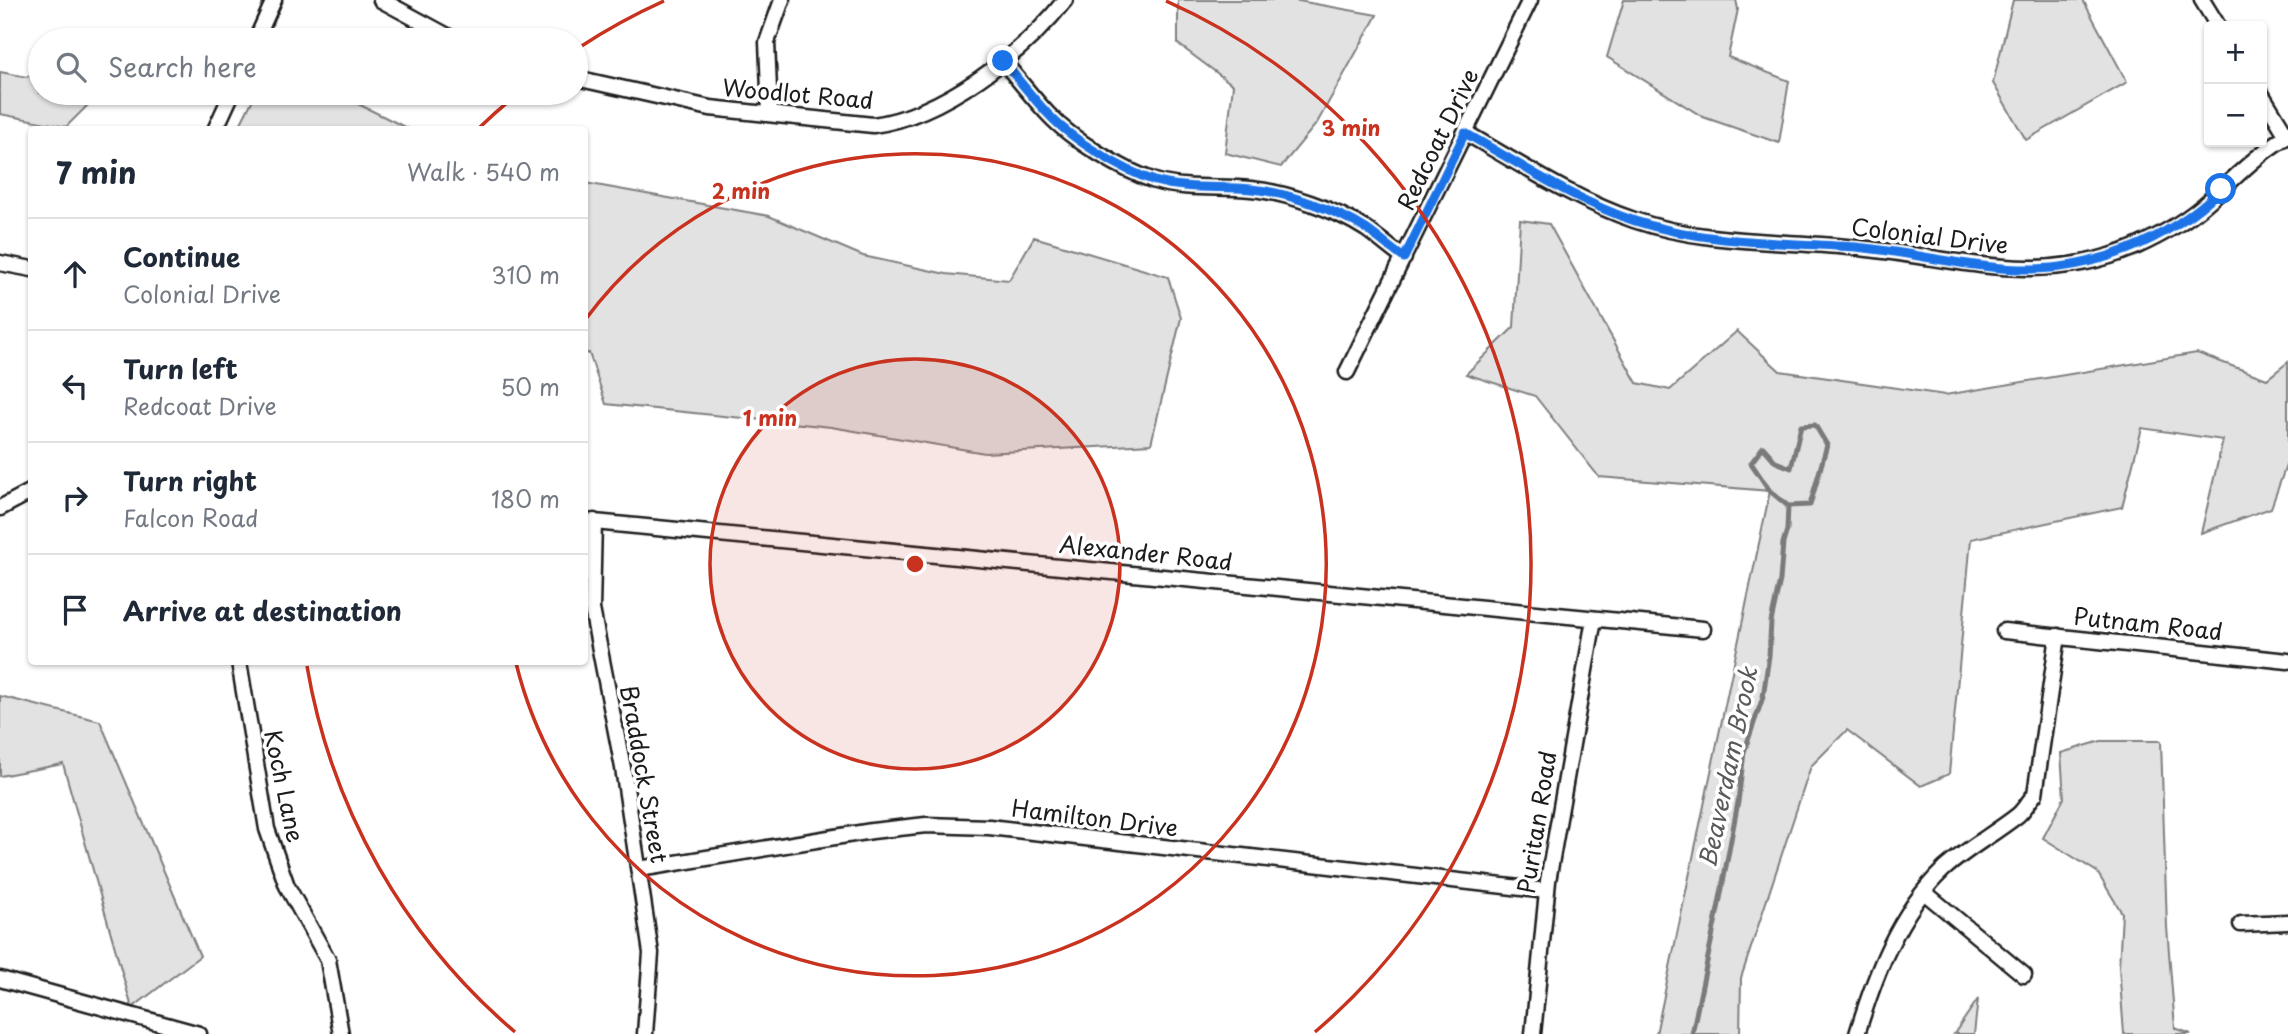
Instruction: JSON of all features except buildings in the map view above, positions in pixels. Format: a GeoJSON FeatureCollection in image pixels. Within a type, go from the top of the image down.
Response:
{"type":"FeatureCollection","features":[{"type":"Feature","properties":{"kind":"street"},"geometry":{"type":"LineString","coordinates":[[261,28],[274,0]]}},
{"type":"Feature","properties":{"kind":"street"},"geometry":{"type":"LineString","coordinates":[[381,0],[433,28]]}},
{"type":"Feature","properties":{"kind":"street"},"geometry":{"type":"LineString","coordinates":[[769,114],[767,42],[782,0]]}},
{"type":"Feature","properties":{"kind":"street","name":"Woodlot Road"},"geometry":{"type":"LineString","coordinates":[[588,81],[710,107],[873,125],[893,122],[943,100],[1003,61],[1032,36],[1065,0]]}},
{"type":"Feature","properties":{"kind":"street","name":"Redcoat Drive"},"geometry":{"type":"LineString","coordinates":[[1347,372],[1530,0]]}},
{"type":"Feature","properties":{"kind":"street"},"geometry":{"type":"LineString","coordinates":[[2202,0],[2215,21]]}},
{"type":"Feature","properties":{"kind":"street"},"geometry":{"type":"LineString","coordinates":[[1003,61],[1049,116],[1075,137],[1124,169],[1158,182],[1253,189],[1290,196],[1363,227],[1404,258]]}},
{"type":"Feature","properties":{"kind":"street"},"geometry":{"type":"LineString","coordinates":[[2267,103],[2288,136]]}},
{"type":"Feature","properties":{"kind":"street"},"geometry":{"type":"LineString","coordinates":[[217,126],[226,105]]}},
{"type":"Feature","properties":{"kind":"street","name":"Colonial Drive"},"geometry":{"type":"LineString","coordinates":[[1465,133],[1597,206],[1674,232],[1714,238],[1860,248],[2020,269],[2079,264],[2135,246],[2162,233],[2187,218],[2255,158],[2288,136]]}},
{"type":"Feature","properties":{"kind":"street"},"geometry":{"type":"LineString","coordinates":[[0,262],[28,268]]}},
{"type":"Feature","properties":{"kind":"street"},"geometry":{"type":"LineString","coordinates":[[0,508],[28,493]]}},
{"type":"Feature","properties":{"kind":"street","name":"Alexander Road"},"geometry":{"type":"LineString","coordinates":[[589,521],[1703,629]]}},
{"type":"Feature","properties":{"kind":"street","name":"Braddock Street"},"geometry":{"type":"LineString","coordinates":[[589,521],[592,609],[624,768],[651,953],[645,1034]]}},
{"type":"Feature","properties":{"kind":"street","name":"Puritan Road"},"geometry":{"type":"LineString","coordinates":[[1533,1034],[1547,891],[1594,619]]}},
{"type":"Feature","properties":{"kind":"street","name":"Putnam Road"},"geometry":{"type":"LineString","coordinates":[[2004,631],[2288,661]]}},
{"type":"Feature","properties":{"kind":"street"},"geometry":{"type":"LineString","coordinates":[[1857,1034],[1871,988],[1897,932],[1924,892],[1944,869],[2020,814],[2035,794],[2057,636]]}},
{"type":"Feature","properties":{"kind":"street","name":"Koch Lane"},"geometry":{"type":"LineString","coordinates":[[240,665],[267,829],[286,886],[328,960],[341,1034]]}},
{"type":"Feature","properties":{"kind":"street","name":"Hamilton Drive"},"geometry":{"type":"LineString","coordinates":[[639,869],[872,831],[926,825],[989,827],[1547,891]]}},
{"type":"Feature","properties":{"kind":"street"},"geometry":{"type":"LineString","coordinates":[[1924,892],[2024,975]]}},
{"type":"Feature","properties":{"kind":"street"},"geometry":{"type":"LineString","coordinates":[[2241,924],[2288,922]]}},
{"type":"Feature","properties":{"kind":"street"},"geometry":{"type":"LineString","coordinates":[[0,979],[200,1034]]}},
{"type":"Feature","properties":{"kind":"shaded area"},"geometry":{"type":"Polygon","coordinates":[[[1178,0],[1293,0],[1377,15],[1317,123],[1281,167],[1225,153],[1233,85],[1178,44],[1178,0]]]}},
{"type":"Feature","properties":{"kind":"shaded area"},"geometry":{"type":"Polygon","coordinates":[[[1624,0],[1736,0],[1738,9],[1728,57],[1789,81],[1779,143],[1703,117],[1607,57],[1624,0]]]}},
{"type":"Feature","properties":{"kind":"shaded area"},"geometry":{"type":"Polygon","coordinates":[[[2013,0],[2083,0],[2127,82],[2026,140],[1993,83],[2013,0]]]}},
{"type":"Feature","properties":{"kind":"shaded area"},"geometry":{"type":"Polygon","coordinates":[[[0,72],[27,77],[28,105],[88,105],[67,126],[0,114],[0,72]]]}},
{"type":"Feature","properties":{"kind":"shaded area"},"geometry":{"type":"Polygon","coordinates":[[[250,105],[360,105],[403,126],[240,126],[250,105]]]}},
{"type":"Feature","properties":{"kind":"shaded area"},"geometry":{"type":"Polygon","coordinates":[[[588,184],[769,216],[863,256],[946,274],[1009,280],[1034,237],[1168,277],[1181,318],[1151,444],[985,453],[831,427],[606,404],[589,353],[588,184]]]}},
{"type":"Feature","properties":{"kind":"shaded area"},"geometry":{"type":"Polygon","coordinates":[[[1520,220],[1549,224],[1637,383],[1670,390],[1737,331],[1780,371],[1945,395],[2197,353],[2267,379],[2288,362],[2288,460],[2271,508],[2201,533],[2223,440],[2142,428],[2122,507],[1971,539],[1949,774],[1921,786],[1847,730],[1811,766],[1741,978],[1740,1034],[1656,1034],[1770,491],[1599,477],[1535,396],[1466,374],[1514,327],[1520,220]]]}},
{"type":"Feature","properties":{"kind":"shaded area"},"geometry":{"type":"Polygon","coordinates":[[[0,696],[100,721],[200,956],[132,1008],[63,764],[0,776],[0,696]]]}},
{"type":"Feature","properties":{"kind":"shaded area"},"geometry":{"type":"Polygon","coordinates":[[[2101,741],[2161,741],[2167,927],[2175,1028],[2191,1034],[2124,1034],[2119,967],[2122,913],[2097,872],[2043,838],[2064,798],[2061,753],[2101,741]]]}},
{"type":"Feature","properties":{"kind":"shaded area"},"geometry":{"type":"Polygon","coordinates":[[[1978,999],[1974,1034],[1954,1034],[1978,999]]]}},
{"type":"Feature","properties":{"kind":"waterway"},"geometry":{"type":"LineString","coordinates":[[1815,425],[1827,445],[1810,505],[1788,506],[1770,491],[1751,463],[1763,447],[1776,462],[1791,468],[1801,426],[1815,425]]}},
{"type":"Feature","properties":{"kind":"waterway","name":"Beaverdam Brook"},"geometry":{"type":"LineString","coordinates":[[1692,1034],[1738,802],[1744,752],[1763,697],[1771,622],[1787,530],[1788,506]]}},
{"type":"Feature","properties":{"kind":"route"},"geometry":{"type":"LineString","coordinates":[[1003,61],[1049,116],[1075,137],[1124,169],[1158,182],[1253,189],[1290,196],[1363,227],[1404,258],[1465,133],[1597,206],[1674,232],[1714,238],[1860,248],[1990,267],[2049,268],[2108,257],[2162,233],[2187,218],[2221,189]]}}]}
